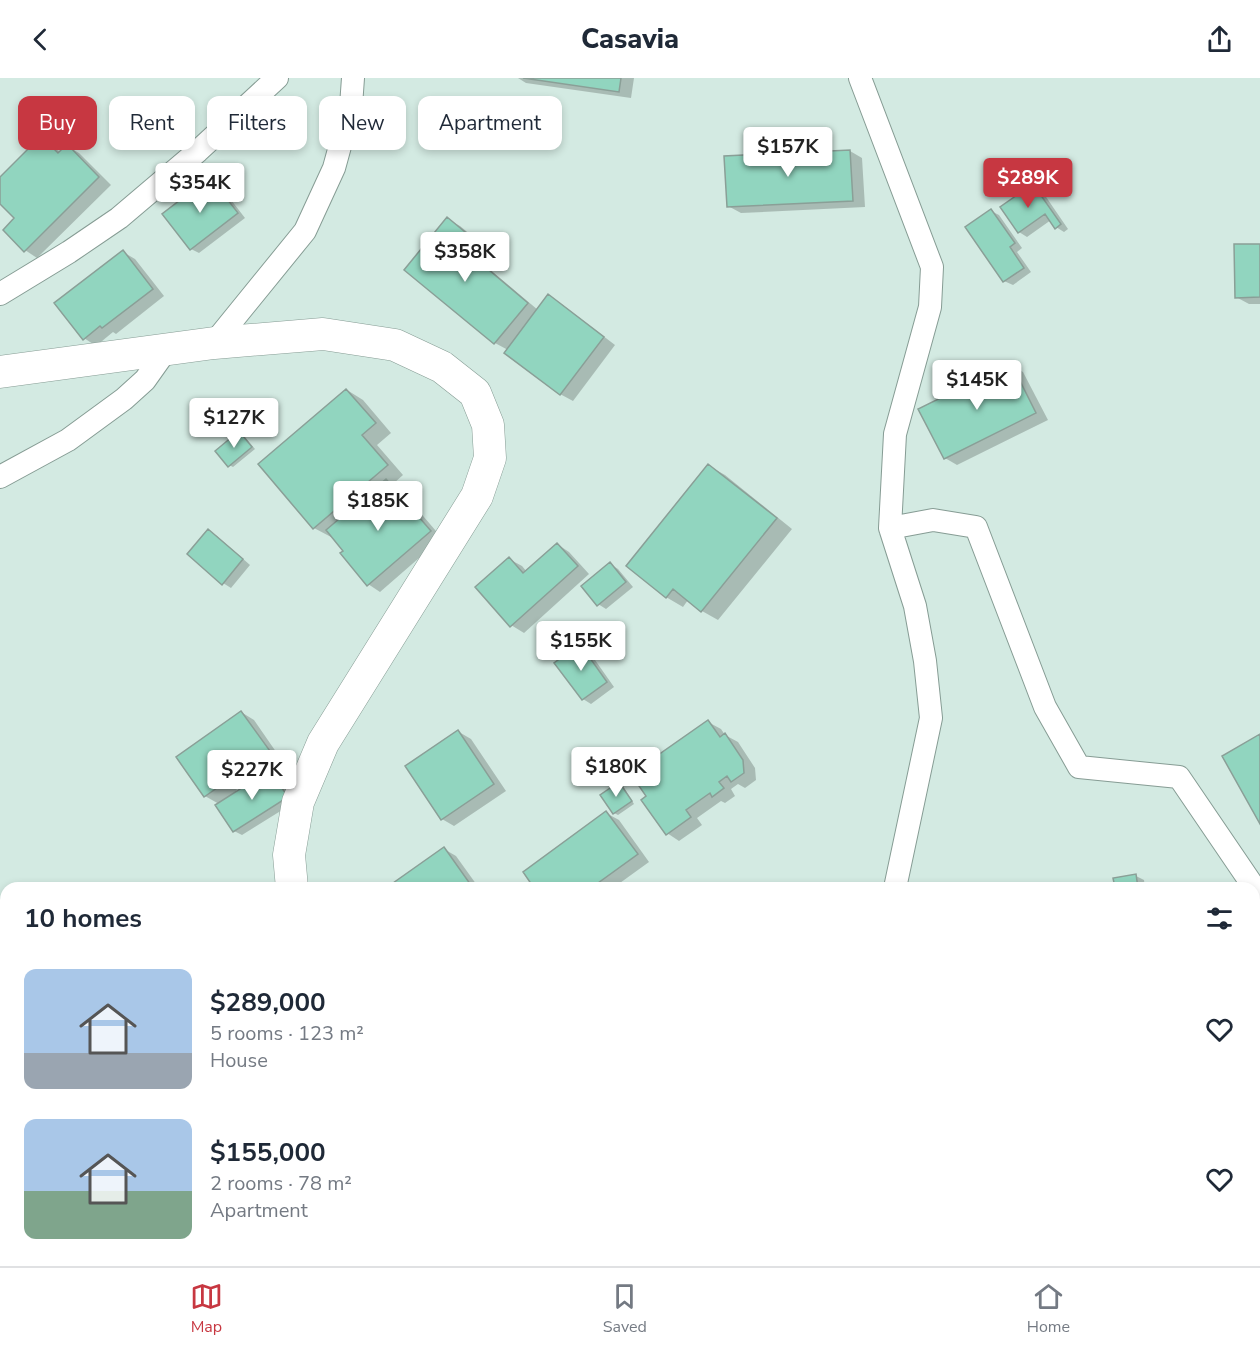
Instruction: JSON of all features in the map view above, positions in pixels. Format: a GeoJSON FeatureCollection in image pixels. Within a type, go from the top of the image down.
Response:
{"type":"FeatureCollection","features":[{"type":"Feature","properties":{"kind":"street"},"geometry":{"type":"LineString","coordinates":[[0,294],[119,218],[198,151],[277,78]]}},
{"type":"Feature","properties":{"kind":"street"},"geometry":{"type":"LineString","coordinates":[[214,343],[306,231],[334,168],[351,106],[353,78]]}},
{"type":"Feature","properties":{"kind":"street"},"geometry":{"type":"LineString","coordinates":[[860,78],[932,267],[930,307],[895,434],[890,528],[915,606],[925,661],[931,718],[896,882]]}},
{"type":"Feature","properties":{"kind":"street"},"geometry":{"type":"LineString","coordinates":[[0,372],[214,343],[323,334],[395,345],[441,367],[475,393],[488,425],[490,458],[477,496],[323,743],[298,802],[290,855],[292,882]]}},
{"type":"Feature","properties":{"kind":"street"},"geometry":{"type":"LineString","coordinates":[[0,477],[68,440],[124,399],[145,380],[167,349]]}},
{"type":"Feature","properties":{"kind":"street"},"geometry":{"type":"LineString","coordinates":[[890,528],[933,520],[976,528],[1045,707],[1079,767],[1179,777],[1250,882]]}},
{"type":"Feature","properties":{"kind":"building"},"geometry":{"type":"Polygon","coordinates":[[[523,78],[621,78],[619,92],[523,78]]]}},
{"type":"Feature","properties":{"kind":"building"},"geometry":{"type":"Polygon","coordinates":[[[27,150],[55,150],[58,153],[61,150],[73,150],[99,177],[24,252],[3,230],[14,218],[0,204],[0,177],[27,150]]]}},
{"type":"Feature","properties":{"kind":"building"},"geometry":{"type":"Polygon","coordinates":[[[850,150],[853,201],[727,207],[724,156],[850,150]]]}},
{"type":"Feature","properties":{"kind":"building"},"geometry":{"type":"Polygon","coordinates":[[[210,177],[238,213],[190,250],[162,214],[210,177]]]}},
{"type":"Feature","properties":{"kind":"building"},"geometry":{"type":"Polygon","coordinates":[[[1033,184],[1061,224],[1055,229],[1045,214],[1018,233],[1000,207],[1033,184]]]}},
{"type":"Feature","properties":{"kind":"building"},"geometry":{"type":"Polygon","coordinates":[[[991,209],[1015,243],[1010,247],[1024,268],[1003,282],[965,227],[991,209]]]}},
{"type":"Feature","properties":{"kind":"building"},"geometry":{"type":"Polygon","coordinates":[[[447,217],[471,237],[463,248],[528,303],[494,344],[404,270],[447,217]]]}},
{"type":"Feature","properties":{"kind":"building"},"geometry":{"type":"Polygon","coordinates":[[[1234,244],[1260,244],[1260,297],[1235,298],[1234,244]]]}},
{"type":"Feature","properties":{"kind":"building"},"geometry":{"type":"Polygon","coordinates":[[[123,250],[153,289],[83,340],[54,303],[123,250]]]}},
{"type":"Feature","properties":{"kind":"building"},"geometry":{"type":"Polygon","coordinates":[[[548,294],[604,337],[560,395],[504,353],[548,294]]]}},
{"type":"Feature","properties":{"kind":"building"},"geometry":{"type":"Polygon","coordinates":[[[1011,363],[1036,413],[944,459],[918,409],[1011,363]]]}},
{"type":"Feature","properties":{"kind":"building"},"geometry":{"type":"Polygon","coordinates":[[[346,389],[376,423],[362,435],[388,465],[313,529],[258,464],[346,389]]]}},
{"type":"Feature","properties":{"kind":"building"},"geometry":{"type":"Polygon","coordinates":[[[239,431],[252,447],[228,467],[215,451],[239,431]]]}},
{"type":"Feature","properties":{"kind":"building"},"geometry":{"type":"Polygon","coordinates":[[[708,464],[777,518],[701,612],[673,589],[666,598],[626,566],[708,464]]]}},
{"type":"Feature","properties":{"kind":"building"},"geometry":{"type":"Polygon","coordinates":[[[386,479],[431,531],[367,586],[340,553],[343,551],[326,530],[386,479]]]}},
{"type":"Feature","properties":{"kind":"building"},"geometry":{"type":"Polygon","coordinates":[[[208,529],[243,559],[222,585],[187,554],[208,529]]]}},
{"type":"Feature","properties":{"kind":"building"},"geometry":{"type":"Polygon","coordinates":[[[557,543],[578,566],[510,627],[475,587],[509,557],[523,573],[557,543]]]}},
{"type":"Feature","properties":{"kind":"building"},"geometry":{"type":"Polygon","coordinates":[[[610,562],[626,582],[597,606],[581,586],[610,562]]]}},
{"type":"Feature","properties":{"kind":"building"},"geometry":{"type":"Polygon","coordinates":[[[580,644],[607,682],[582,700],[554,663],[580,644]]]}},
{"type":"Feature","properties":{"kind":"building"},"geometry":{"type":"Polygon","coordinates":[[[241,711],[270,751],[204,797],[176,757],[241,711]]]}},
{"type":"Feature","properties":{"kind":"building"},"geometry":{"type":"Polygon","coordinates":[[[708,720],[720,737],[725,733],[743,760],[744,773],[731,782],[727,776],[719,782],[724,788],[712,797],[710,793],[686,810],[691,817],[666,835],[641,800],[646,796],[639,786],[659,772],[651,760],[708,720]]]}},
{"type":"Feature","properties":{"kind":"building"},"geometry":{"type":"Polygon","coordinates":[[[458,730],[494,784],[441,820],[405,766],[458,730]]]}},
{"type":"Feature","properties":{"kind":"building"},"geometry":{"type":"Polygon","coordinates":[[[1260,734],[1260,824],[1222,756],[1260,734]]]}},
{"type":"Feature","properties":{"kind":"building"},"geometry":{"type":"Polygon","coordinates":[[[270,770],[288,797],[233,832],[215,805],[270,770]]]}},
{"type":"Feature","properties":{"kind":"building"},"geometry":{"type":"Polygon","coordinates":[[[619,782],[632,801],[613,814],[600,795],[619,782]]]}},
{"type":"Feature","properties":{"kind":"building"},"geometry":{"type":"Polygon","coordinates":[[[606,811],[638,854],[599,882],[530,882],[523,872],[606,811]]]}},
{"type":"Feature","properties":{"kind":"building"},"geometry":{"type":"Polygon","coordinates":[[[444,847],[469,882],[394,882],[444,847]]]}},
{"type":"Feature","properties":{"kind":"building"},"geometry":{"type":"Polygon","coordinates":[[[1136,874],[1137,882],[1114,882],[1113,878],[1136,874]]]}}]}
